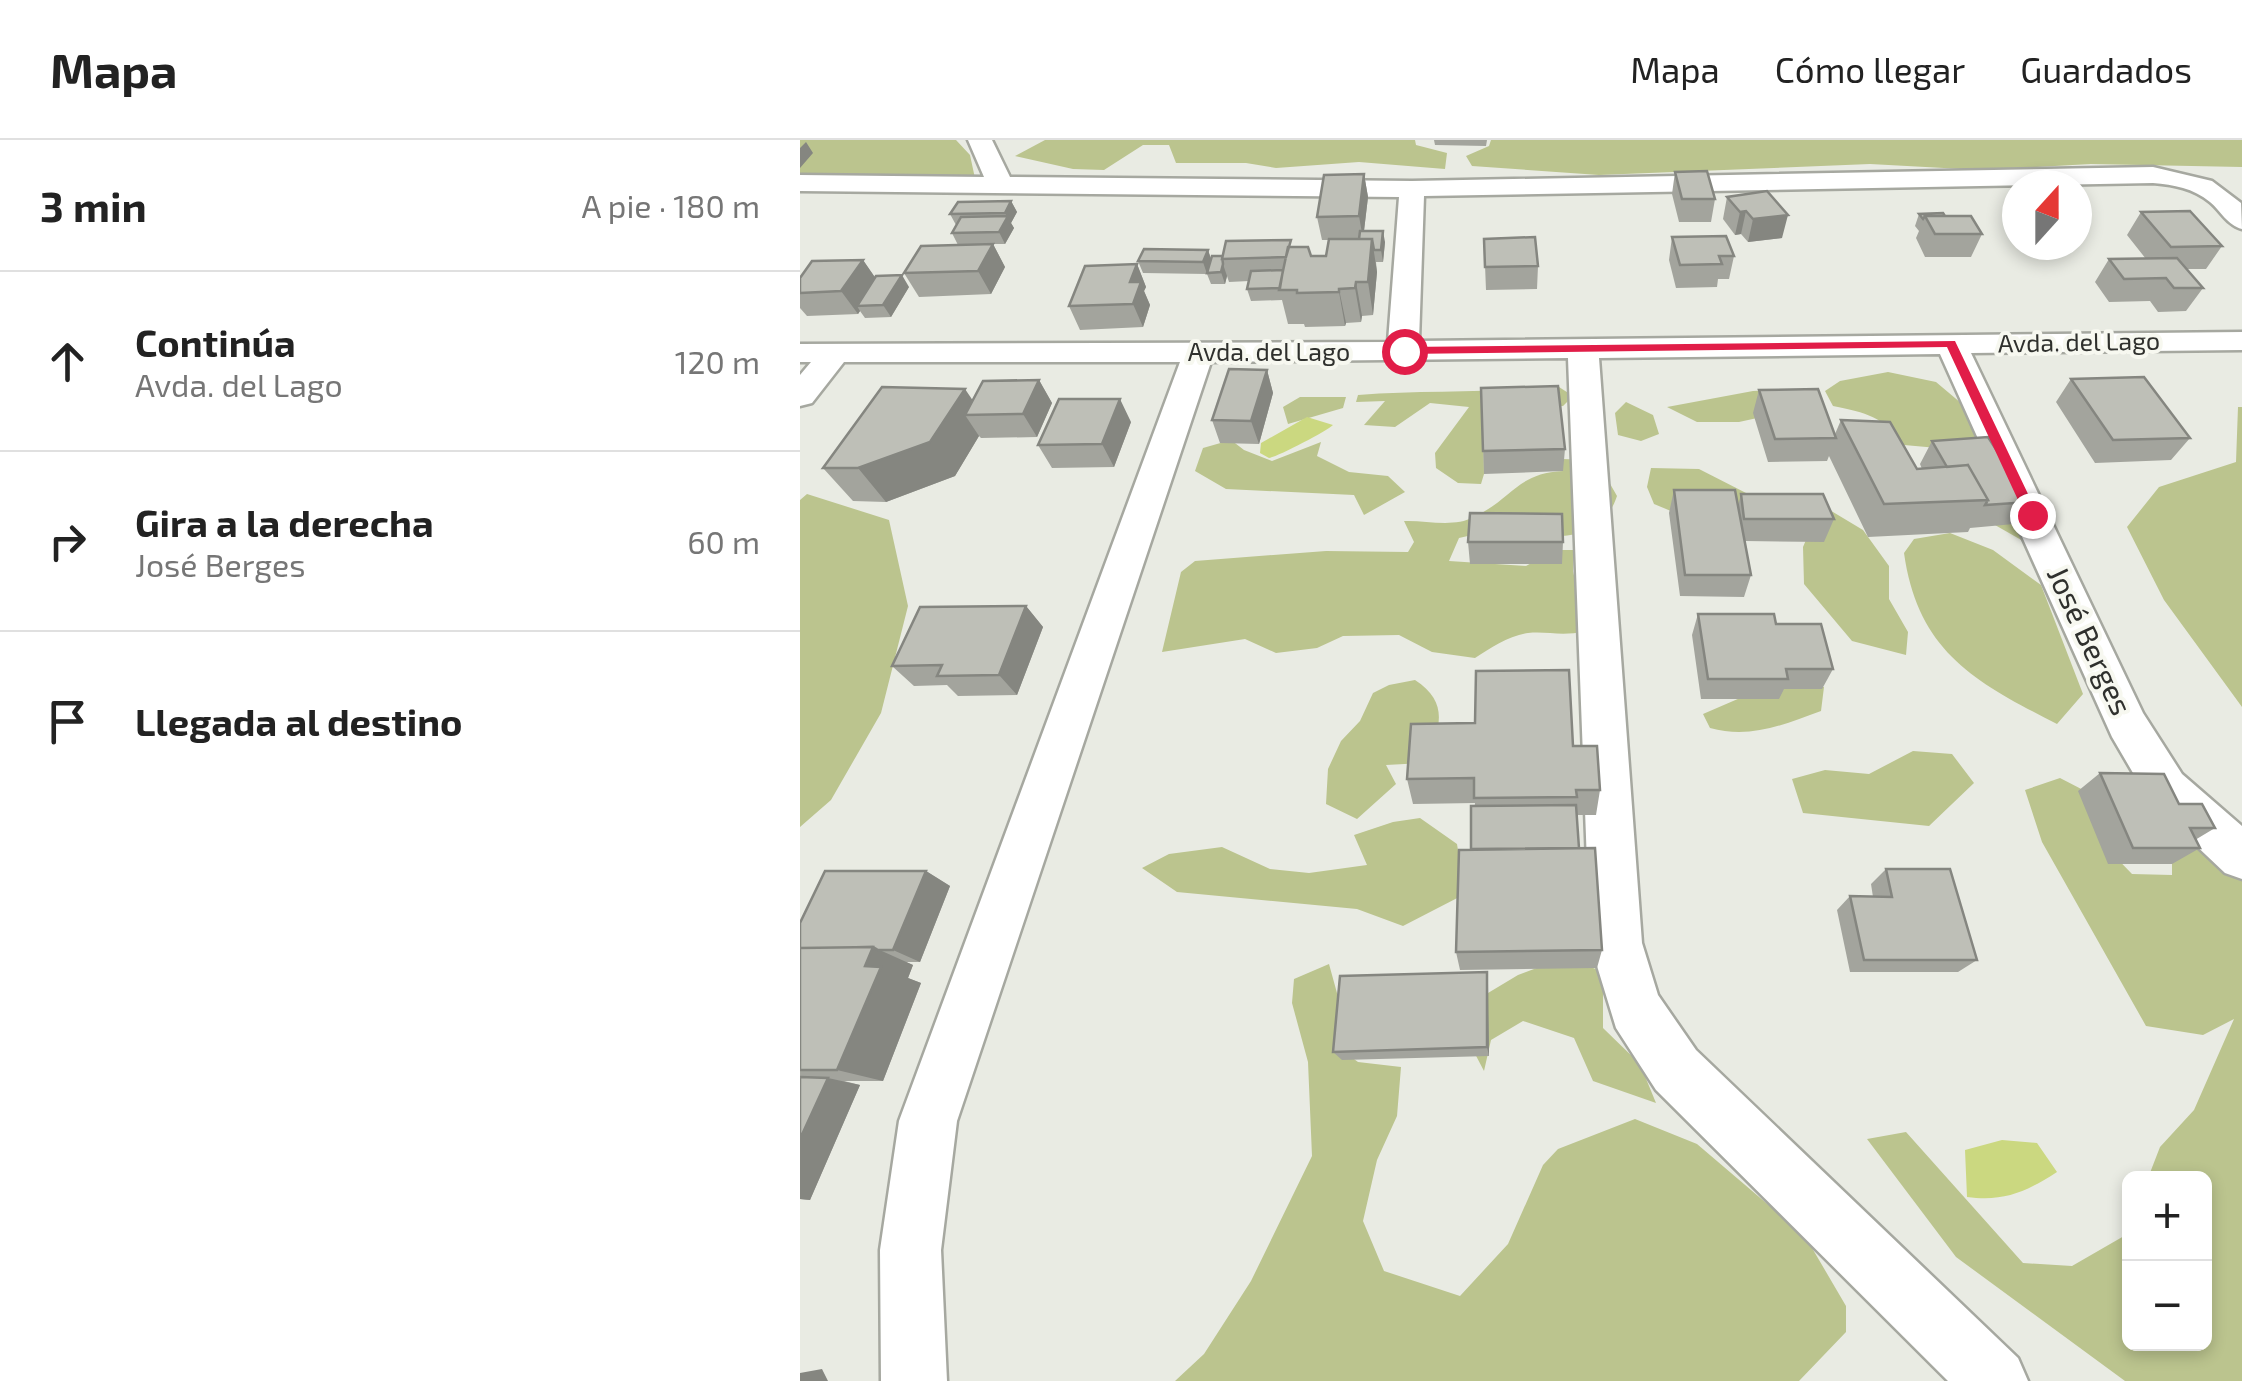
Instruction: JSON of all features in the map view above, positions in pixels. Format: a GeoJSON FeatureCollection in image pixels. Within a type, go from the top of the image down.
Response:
{"type":"FeatureCollection","features":[{"type":"Feature","properties":{"kind":"street"},"geometry":{"type":"LineString","coordinates":[[980,140],[1000,184]]}},
{"type":"Feature","properties":{"kind":"street"},"geometry":{"type":"LineString","coordinates":[[800,182],[1412,189],[2153,175],[2194,180],[2223,196],[2242,220]]}},
{"type":"Feature","properties":{"kind":"street"},"geometry":{"type":"LineString","coordinates":[[1404,351],[1412,189]]}},
{"type":"Feature","properties":{"kind":"street","name":"Avda. del Lago"},"geometry":{"type":"LineString","coordinates":[[1958,358],[2242,340]]}},
{"type":"Feature","properties":{"kind":"street","name":"Avda. del Lago"},"geometry":{"type":"LineString","coordinates":[[805,376],[836,352],[1194,367],[1404,351],[1584,362]]}},
{"type":"Feature","properties":{"kind":"street"},"geometry":{"type":"LineString","coordinates":[[805,376],[1958,358],[2242,368]]}},
{"type":"Feature","properties":{"kind":"street","name":"José Berges"},"geometry":{"type":"LineString","coordinates":[[1958,358],[2127,724],[2166,788],[2242,857]]}},
{"type":"Feature","properties":{"kind":"street"},"geometry":{"type":"LineString","coordinates":[[1584,362],[1616,942],[1635,1009],[1676,1070],[1996,1381]]}},
{"type":"Feature","properties":{"kind":"street"},"geometry":{"type":"LineString","coordinates":[[914,1381],[908,1262],[913,1188],[928,1121],[1194,367]]}},
{"type":"Feature","properties":{"kind":"shaded area"},"geometry":{"type":"Polygon","coordinates":[[[800,140],[956,140],[970,155],[976,183],[800,178],[800,140]]]}},
{"type":"Feature","properties":{"kind":"shaded area"},"geometry":{"type":"Polygon","coordinates":[[[1045,140],[1415,140],[1416,145],[1447,153],[1445,169],[1359,162],[1276,168],[1246,163],[1176,163],[1169,145],[1143,145],[1104,170],[1073,169],[1015,156],[1045,140]]]}},
{"type":"Feature","properties":{"kind":"shaded area"},"geometry":{"type":"Polygon","coordinates":[[[1491,140],[2242,140],[2242,167],[2091,164],[1981,170],[1870,164],[1599,175],[1472,166],[1466,156],[1489,146],[1491,140]]]}},
{"type":"Feature","properties":{"kind":"shaded area"},"geometry":{"type":"Polygon","coordinates":[[[1888,372],[1936,382],[1993,430],[2030,545],[1960,505],[1949,449],[1904,445],[1873,417],[1833,406],[1825,391],[1840,381],[1888,372]]]}},
{"type":"Feature","properties":{"kind":"shaded area"},"geometry":{"type":"Polygon","coordinates":[[[1559,387],[1573,396],[1563,406],[1483,412],[1481,484],[1458,483],[1436,468],[1435,453],[1469,407],[1430,403],[1395,427],[1364,425],[1385,401],[1356,402],[1358,395],[1559,387]]]}},
{"type":"Feature","properties":{"kind":"shaded area"},"geometry":{"type":"Polygon","coordinates":[[[1797,389],[1808,407],[1739,422],[1697,422],[1667,407],[1753,391],[1797,389]]]}},
{"type":"Feature","properties":{"kind":"shaded area"},"geometry":{"type":"Polygon","coordinates":[[[1300,397],[1346,397],[1343,408],[1288,424],[1283,407],[1300,397]]]}},
{"type":"Feature","properties":{"kind":"shaded area"},"geometry":{"type":"Polygon","coordinates":[[[1626,402],[1653,415],[1659,434],[1641,441],[1618,435],[1615,413],[1626,402]]]}},
{"type":"Feature","properties":{"kind":"shaded area"},"geometry":{"type":"Polygon","coordinates":[[[2238,407],[2242,407],[2242,707],[2164,600],[2127,527],[2159,487],[2236,462],[2238,407]]]}},
{"type":"Feature","properties":{"kind":"shaded area"},"geometry":{"type":"Polygon","coordinates":[[[1307,417],[1333,425],[1274,457],[1260,453],[1261,443],[1307,417]]]}},
{"type":"Feature","properties":{"kind":"shaded area"},"geometry":{"type":"Polygon","coordinates":[[[1231,440],[1272,461],[1321,442],[1317,456],[1349,472],[1388,476],[1405,492],[1364,515],[1354,495],[1226,489],[1195,471],[1203,448],[1231,440]]]}},
{"type":"Feature","properties":{"kind":"shaded area"},"geometry":{"type":"Polygon","coordinates":[[[1562,459],[1590,460],[1605,475],[1617,496],[1606,516],[1590,529],[1571,535],[1459,538],[1449,561],[1526,566],[1555,550],[1574,550],[1573,571],[1586,631],[1521,635],[1475,658],[1432,652],[1399,635],[1343,636],[1317,648],[1276,653],[1245,639],[1162,652],[1181,572],[1195,561],[1326,551],[1408,552],[1414,542],[1404,521],[1466,520],[1535,476],[1563,471],[1562,459]]]}},
{"type":"Feature","properties":{"kind":"shaded area"},"geometry":{"type":"Polygon","coordinates":[[[1651,468],[1699,469],[1748,494],[1808,497],[1863,530],[1889,566],[1889,599],[1908,632],[1906,655],[1852,641],[1804,584],[1803,547],[1820,507],[1683,516],[1654,504],[1647,487],[1651,468]]]}},
{"type":"Feature","properties":{"kind":"shaded area"},"geometry":{"type":"Polygon","coordinates":[[[807,494],[889,520],[908,606],[881,713],[831,800],[800,827],[800,500],[807,494]]]}},
{"type":"Feature","properties":{"kind":"shaded area"},"geometry":{"type":"Polygon","coordinates":[[[1950,533],[1993,550],[2041,585],[2083,694],[2057,724],[1976,678],[1937,640],[1922,616],[1904,553],[1914,539],[1950,533]]]}},
{"type":"Feature","properties":{"kind":"shaded area"},"geometry":{"type":"Polygon","coordinates":[[[1415,680],[1434,698],[1439,718],[1423,763],[1386,765],[1396,784],[1357,819],[1326,804],[1328,769],[1341,741],[1360,721],[1373,693],[1415,680]]]}},
{"type":"Feature","properties":{"kind":"shaded area"},"geometry":{"type":"Polygon","coordinates":[[[1793,685],[1824,687],[1821,711],[1766,729],[1739,732],[1710,728],[1703,714],[1747,695],[1793,685]]]}},
{"type":"Feature","properties":{"kind":"shaded area"},"geometry":{"type":"Polygon","coordinates":[[[1913,751],[1952,754],[1974,783],[1929,826],[1803,813],[1792,779],[1825,770],[1869,774],[1913,751]]]}},
{"type":"Feature","properties":{"kind":"shaded area"},"geometry":{"type":"Polygon","coordinates":[[[2060,778],[2118,808],[2102,843],[2132,874],[2172,875],[2172,851],[2208,849],[2242,874],[2242,1381],[2125,1381],[1956,1257],[1867,1139],[1906,1132],[2023,1263],[2072,1266],[2122,1237],[2122,1351],[2212,1351],[2212,1171],[2151,1171],[2160,1147],[2194,1110],[2234,1019],[2203,1035],[2146,1026],[2042,842],[2025,790],[2060,778]]]}},
{"type":"Feature","properties":{"kind":"shaded area"},"geometry":{"type":"Polygon","coordinates":[[[1420,818],[1457,844],[1465,894],[1403,926],[1357,909],[1177,892],[1142,868],[1169,854],[1222,847],[1270,869],[1309,873],[1367,865],[1354,835],[1420,818]]]}},
{"type":"Feature","properties":{"kind":"shaded area"},"geometry":{"type":"Polygon","coordinates":[[[1566,957],[1603,972],[1603,1028],[1640,1064],[1656,1103],[1593,1081],[1574,1038],[1523,1021],[1491,1040],[1484,1071],[1473,1050],[1488,993],[1518,975],[1566,957]]]}},
{"type":"Feature","properties":{"kind":"shaded area"},"geometry":{"type":"Polygon","coordinates":[[[1329,964],[1340,1004],[1336,1046],[1358,1062],[1401,1067],[1397,1116],[1377,1160],[1363,1221],[1384,1271],[1460,1296],[1508,1244],[1543,1165],[1558,1149],[1635,1119],[1697,1144],[1805,1236],[1846,1306],[1846,1332],[1799,1381],[1175,1381],[1204,1354],[1251,1281],[1312,1156],[1308,1062],[1292,1003],[1294,979],[1329,964]]]}},
{"type":"Feature","properties":{"kind":"shaded area"},"geometry":{"type":"Polygon","coordinates":[[[2002,1140],[2037,1143],[2057,1172],[2014,1194],[1967,1197],[1965,1150],[2002,1140]]]}},
{"type":"Feature","properties":{"kind":"building"},"geometry":{"type":"Polygon","coordinates":[[[1707,171],[1715,199],[1682,199],[1675,172],[1707,171]]]}},
{"type":"Feature","properties":{"kind":"building"},"geometry":{"type":"Polygon","coordinates":[[[1364,174],[1359,216],[1317,217],[1324,175],[1364,174]]]}},
{"type":"Feature","properties":{"kind":"building"},"geometry":{"type":"Polygon","coordinates":[[[1767,191],[1788,215],[1753,219],[1746,211],[1740,212],[1727,197],[1767,191]]]}},
{"type":"Feature","properties":{"kind":"building"},"geometry":{"type":"Polygon","coordinates":[[[1011,201],[1005,213],[950,214],[958,202],[1011,201]]]}},
{"type":"Feature","properties":{"kind":"building"},"geometry":{"type":"Polygon","coordinates":[[[2190,211],[2222,246],[2171,247],[2141,212],[2190,211]]]}},
{"type":"Feature","properties":{"kind":"building"},"geometry":{"type":"Polygon","coordinates":[[[1919,214],[1945,216],[1923,219],[1919,214]]]}},
{"type":"Feature","properties":{"kind":"building"},"geometry":{"type":"Polygon","coordinates":[[[1008,216],[999,232],[952,233],[961,217],[1008,216]]]}},
{"type":"Feature","properties":{"kind":"building"},"geometry":{"type":"Polygon","coordinates":[[[1925,216],[1971,216],[1982,234],[1935,234],[1925,216]]]}},
{"type":"Feature","properties":{"kind":"building"},"geometry":{"type":"Polygon","coordinates":[[[1360,231],[1383,231],[1381,250],[1374,250],[1372,239],[1359,239],[1360,231]]]}},
{"type":"Feature","properties":{"kind":"building"},"geometry":{"type":"Polygon","coordinates":[[[1726,236],[1734,256],[1719,256],[1722,264],[1680,265],[1672,237],[1726,236]]]}},
{"type":"Feature","properties":{"kind":"building"},"geometry":{"type":"Polygon","coordinates":[[[1535,237],[1538,266],[1485,267],[1484,239],[1535,237]]]}},
{"type":"Feature","properties":{"kind":"building"},"geometry":{"type":"Polygon","coordinates":[[[1329,239],[1372,239],[1368,282],[1356,282],[1355,288],[1339,292],[1279,290],[1288,247],[1308,247],[1311,256],[1326,256],[1329,239]]]}},
{"type":"Feature","properties":{"kind":"building"},"geometry":{"type":"Polygon","coordinates":[[[1291,240],[1286,257],[1222,259],[1226,241],[1291,240]]]}},
{"type":"Feature","properties":{"kind":"building"},"geometry":{"type":"Polygon","coordinates":[[[993,244],[978,271],[904,273],[921,246],[993,244]]]}},
{"type":"Feature","properties":{"kind":"building"},"geometry":{"type":"Polygon","coordinates":[[[1144,249],[1208,250],[1203,262],[1138,261],[1144,249]]]}},
{"type":"Feature","properties":{"kind":"building"},"geometry":{"type":"Polygon","coordinates":[[[1212,256],[1222,256],[1221,272],[1207,273],[1212,256]]]}},
{"type":"Feature","properties":{"kind":"building"},"geometry":{"type":"Polygon","coordinates":[[[2177,258],[2203,288],[2174,288],[2166,278],[2124,279],[2109,259],[2177,258]]]}},
{"type":"Feature","properties":{"kind":"building"},"geometry":{"type":"Polygon","coordinates":[[[863,260],[841,291],[800,293],[800,278],[812,261],[863,260]]]}},
{"type":"Feature","properties":{"kind":"building"},"geometry":{"type":"Polygon","coordinates":[[[1137,264],[1130,282],[1141,282],[1133,304],[1069,306],[1085,266],[1137,264]]]}},
{"type":"Feature","properties":{"kind":"building"},"geometry":{"type":"Polygon","coordinates":[[[1283,270],[1280,288],[1247,289],[1251,271],[1283,270]]]}},
{"type":"Feature","properties":{"kind":"building"},"geometry":{"type":"Polygon","coordinates":[[[902,275],[883,305],[857,306],[876,276],[902,275]]]}},
{"type":"Feature","properties":{"kind":"building"},"geometry":{"type":"Polygon","coordinates":[[[1229,369],[1267,370],[1251,421],[1212,420],[1229,369]]]}},
{"type":"Feature","properties":{"kind":"building"},"geometry":{"type":"Polygon","coordinates":[[[2144,377],[2190,438],[2113,440],[2071,379],[2144,377]]]}},
{"type":"Feature","properties":{"kind":"building"},"geometry":{"type":"Polygon","coordinates":[[[1039,380],[1023,414],[965,415],[983,381],[1039,380]]]}},
{"type":"Feature","properties":{"kind":"building"},"geometry":{"type":"Polygon","coordinates":[[[1558,386],[1565,449],[1483,451],[1481,388],[1558,386]]]}},
{"type":"Feature","properties":{"kind":"building"},"geometry":{"type":"Polygon","coordinates":[[[882,387],[965,389],[930,442],[858,468],[823,468],[882,387]]]}},
{"type":"Feature","properties":{"kind":"building"},"geometry":{"type":"Polygon","coordinates":[[[1818,389],[1836,438],[1775,439],[1759,390],[1818,389]]]}},
{"type":"Feature","properties":{"kind":"building"},"geometry":{"type":"Polygon","coordinates":[[[1059,399],[1120,399],[1102,444],[1038,445],[1059,399]]]}},
{"type":"Feature","properties":{"kind":"building"},"geometry":{"type":"Polygon","coordinates":[[[1841,420],[1890,422],[1917,469],[1968,465],[1988,500],[1884,504],[1841,420]]]}},
{"type":"Feature","properties":{"kind":"building"},"geometry":{"type":"Polygon","coordinates":[[[1988,437],[2030,502],[1985,505],[1988,500],[1968,465],[1947,467],[1932,441],[1988,437]]]}},
{"type":"Feature","properties":{"kind":"building"},"geometry":{"type":"Polygon","coordinates":[[[1674,490],[1735,490],[1751,575],[1685,575],[1674,490]]]}},
{"type":"Feature","properties":{"kind":"building"},"geometry":{"type":"Polygon","coordinates":[[[1741,494],[1823,494],[1834,519],[1744,519],[1741,494]]]}},
{"type":"Feature","properties":{"kind":"building"},"geometry":{"type":"Polygon","coordinates":[[[1470,513],[1562,514],[1563,542],[1468,542],[1470,513]]]}},
{"type":"Feature","properties":{"kind":"building"},"geometry":{"type":"Polygon","coordinates":[[[1026,606],[999,675],[937,676],[942,665],[892,666],[920,607],[1026,606]]]}},
{"type":"Feature","properties":{"kind":"building"},"geometry":{"type":"Polygon","coordinates":[[[1698,614],[1774,614],[1776,624],[1821,624],[1833,669],[1786,669],[1788,679],[1708,679],[1698,614]]]}},
{"type":"Feature","properties":{"kind":"building"},"geometry":{"type":"Polygon","coordinates":[[[1569,670],[1573,746],[1597,746],[1600,790],[1576,790],[1577,797],[1474,798],[1474,778],[1407,779],[1411,724],[1475,723],[1476,671],[1569,670]]]}},
{"type":"Feature","properties":{"kind":"building"},"geometry":{"type":"Polygon","coordinates":[[[2100,773],[2164,774],[2179,804],[2202,804],[2215,828],[2190,828],[2200,848],[2133,848],[2100,773]]]}},
{"type":"Feature","properties":{"kind":"building"},"geometry":{"type":"Polygon","coordinates":[[[1576,805],[1579,848],[1471,849],[1471,806],[1576,805]]]}},
{"type":"Feature","properties":{"kind":"building"},"geometry":{"type":"Polygon","coordinates":[[[1595,848],[1602,950],[1456,952],[1459,850],[1595,848]]]}},
{"type":"Feature","properties":{"kind":"building"},"geometry":{"type":"Polygon","coordinates":[[[1886,869],[1950,869],[1977,960],[1864,960],[1850,896],[1892,897],[1886,869]]]}},
{"type":"Feature","properties":{"kind":"building"},"geometry":{"type":"Polygon","coordinates":[[[825,871],[926,871],[893,950],[800,948],[800,923],[825,871]]]}},
{"type":"Feature","properties":{"kind":"building"},"geometry":{"type":"Polygon","coordinates":[[[873,947],[865,966],[881,967],[837,1070],[800,1070],[800,948],[873,947]]]}},
{"type":"Feature","properties":{"kind":"building"},"geometry":{"type":"Polygon","coordinates":[[[1487,972],[1487,1047],[1333,1052],[1340,976],[1487,972]]]}},
{"type":"Feature","properties":{"kind":"building"},"geometry":{"type":"Polygon","coordinates":[[[800,1077],[828,1078],[800,1139],[800,1077]]]}},
{"type":"Feature","properties":{"kind":"route"},"geometry":{"type":"LineString","coordinates":[[1404,351],[1951,344],[2032,515]]}}]}
